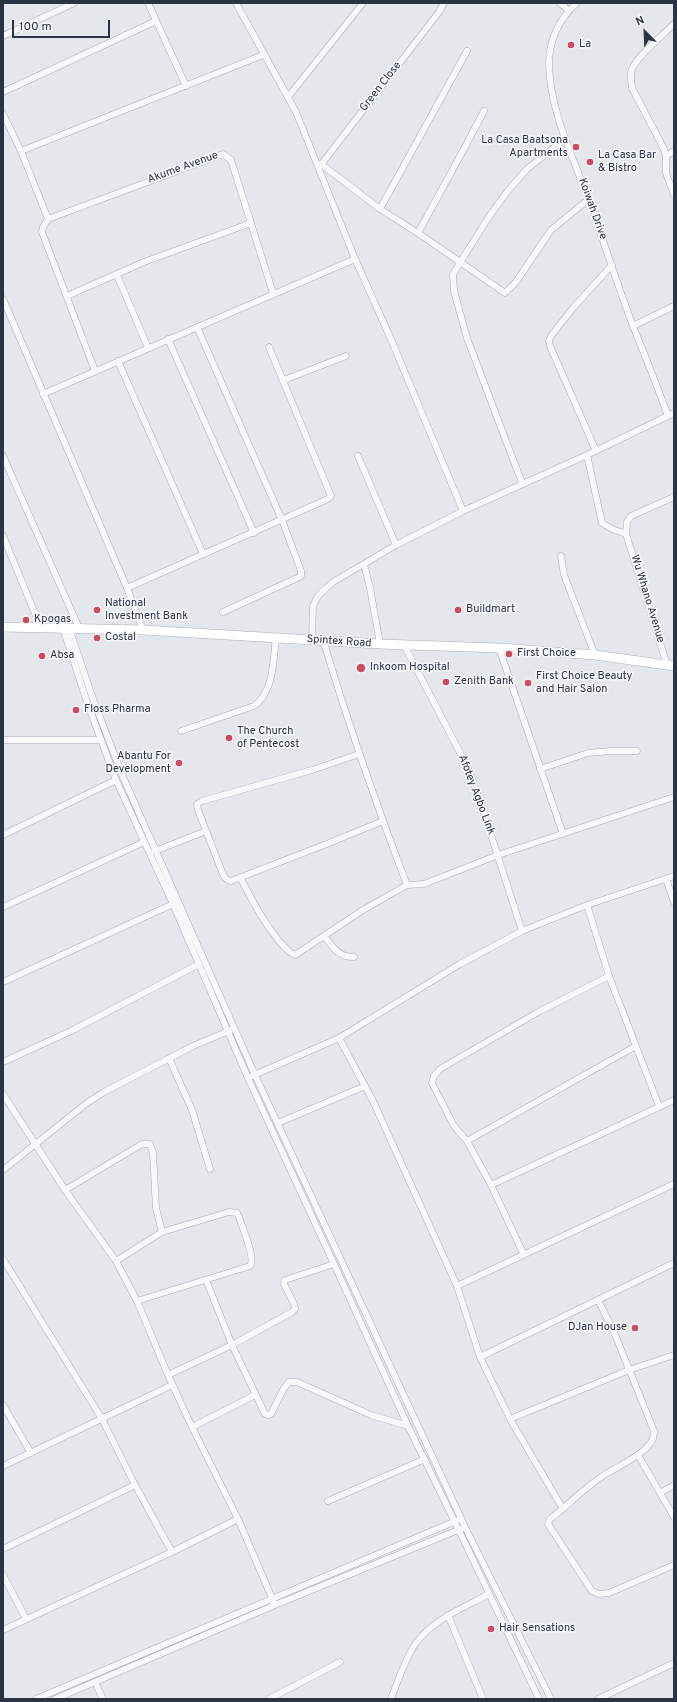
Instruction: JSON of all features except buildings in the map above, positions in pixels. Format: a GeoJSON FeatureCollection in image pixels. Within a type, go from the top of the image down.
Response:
{"type":"FeatureCollection","features":[{"type":"Feature","properties":{"kind":"main road","name":"Spintex Road"},"geometry":{"type":"LineString","coordinates":[[3,627],[144,630],[380,644],[499,648],[595,655],[671,666]]}},
{"type":"Feature","properties":{"kind":"street"},"geometry":{"type":"LineString","coordinates":[[3,36],[74,3]]}},
{"type":"Feature","properties":{"kind":"street"},"geometry":{"type":"LineString","coordinates":[[148,3],[186,86]]}},
{"type":"Feature","properties":{"kind":"street"},"geometry":{"type":"LineString","coordinates":[[236,3],[263,55],[288,96],[320,166],[355,259],[390,337],[463,511]]}},
{"type":"Feature","properties":{"kind":"street"},"geometry":{"type":"LineString","coordinates":[[288,96],[362,3]]}},
{"type":"Feature","properties":{"kind":"street","name":"Green Close"},"geometry":{"type":"LineString","coordinates":[[320,166],[439,12],[444,3]]}},
{"type":"Feature","properties":{"kind":"street"},"geometry":{"type":"LineString","coordinates":[[560,3],[568,10]]}},
{"type":"Feature","properties":{"kind":"street","name":"Koiwah Drive"},"geometry":{"type":"LineString","coordinates":[[577,3],[568,10],[555,32],[550,48],[549,65],[553,94],[565,139],[589,199],[633,326],[671,414]]}},
{"type":"Feature","properties":{"kind":"street"},"geometry":{"type":"LineString","coordinates":[[3,92],[156,21]]}},
{"type":"Feature","properties":{"kind":"street"},"geometry":{"type":"LineString","coordinates":[[674,24],[638,60],[633,67],[631,79],[632,88],[660,140],[666,156],[666,173],[674,195]]}},
{"type":"Feature","properties":{"kind":"street"},"geometry":{"type":"LineString","coordinates":[[380,210],[467,51]]}},
{"type":"Feature","properties":{"kind":"street"},"geometry":{"type":"LineString","coordinates":[[21,151],[263,55]]}},
{"type":"Feature","properties":{"kind":"street"},"geometry":{"type":"LineString","coordinates":[[418,233],[465,148],[484,110]]}},
{"type":"Feature","properties":{"kind":"street"},"geometry":{"type":"LineString","coordinates":[[3,114],[21,151],[48,219],[43,226],[42,232],[95,371]]}},
{"type":"Feature","properties":{"kind":"street"},"geometry":{"type":"LineString","coordinates":[[522,483],[467,338],[452,281],[454,270],[507,192],[527,169],[565,139]]}},
{"type":"Feature","properties":{"kind":"street"},"geometry":{"type":"LineString","coordinates":[[666,156],[674,151]]}},
{"type":"Feature","properties":{"kind":"street","name":"Akume Avenue"},"geometry":{"type":"LineString","coordinates":[[48,219],[223,154],[231,160],[273,293]]}},
{"type":"Feature","properties":{"kind":"street"},"geometry":{"type":"LineString","coordinates":[[320,166],[380,210],[418,233],[502,293],[506,293],[516,282],[551,230],[589,199]]}},
{"type":"Feature","properties":{"kind":"street"},"geometry":{"type":"LineString","coordinates":[[67,296],[162,255],[251,223]]}},
{"type":"Feature","properties":{"kind":"street"},"geometry":{"type":"LineString","coordinates":[[42,394],[273,293],[355,259]]}},
{"type":"Feature","properties":{"kind":"street"},"geometry":{"type":"LineString","coordinates":[[596,451],[549,341],[551,336],[573,308],[612,265]]}},
{"type":"Feature","properties":{"kind":"street"},"geometry":{"type":"LineString","coordinates":[[117,275],[148,348]]}},
{"type":"Feature","properties":{"kind":"street"},"geometry":{"type":"LineString","coordinates":[[3,299],[42,394],[144,630]]}},
{"type":"Feature","properties":{"kind":"street"},"geometry":{"type":"LineString","coordinates":[[633,326],[674,306]]}},
{"type":"Feature","properties":{"kind":"street"},"geometry":{"type":"LineString","coordinates":[[197,327],[282,520],[301,569],[301,576],[222,612]]}},
{"type":"Feature","properties":{"kind":"street"},"geometry":{"type":"LineString","coordinates":[[168,339],[254,533]]}},
{"type":"Feature","properties":{"kind":"street"},"geometry":{"type":"LineString","coordinates":[[127,588],[254,533],[328,499],[331,496],[269,347]]}},
{"type":"Feature","properties":{"kind":"street"},"geometry":{"type":"LineString","coordinates":[[284,380],[346,356]]}},
{"type":"Feature","properties":{"kind":"street"},"geometry":{"type":"LineString","coordinates":[[118,361],[203,554]]}},
{"type":"Feature","properties":{"kind":"street"},"geometry":{"type":"LineString","coordinates":[[312,640],[313,606],[318,596],[333,582],[396,545],[463,511],[522,483],[596,451],[671,414]]}},
{"type":"Feature","properties":{"kind":"street"},"geometry":{"type":"LineString","coordinates":[[587,455],[602,523],[612,529],[626,534],[627,522],[631,516],[674,497]]}},
{"type":"Feature","properties":{"kind":"street"},"geometry":{"type":"LineString","coordinates":[[3,456],[79,628]]}},
{"type":"Feature","properties":{"kind":"street"},"geometry":{"type":"LineString","coordinates":[[358,456],[396,545]]}},
{"type":"Feature","properties":{"kind":"street","name":"Wu Whano Avenue"},"geometry":{"type":"LineString","coordinates":[[626,534],[671,666]]}},
{"type":"Feature","properties":{"kind":"street"},"geometry":{"type":"LineString","coordinates":[[3,536],[41,628]]}},
{"type":"Feature","properties":{"kind":"street"},"geometry":{"type":"LineString","coordinates":[[561,556],[564,575],[595,655]]}},
{"type":"Feature","properties":{"kind":"street"},"geometry":{"type":"LineString","coordinates":[[364,564],[380,644]]}},
{"type":"Feature","properties":{"kind":"street"},"geometry":{"type":"LineString","coordinates":[[66,628],[87,702],[116,780],[173,904],[198,964],[278,1123],[465,1527],[550,1699]]}},
{"type":"Feature","properties":{"kind":"street"},"geometry":{"type":"LineString","coordinates":[[66,628],[109,743],[231,1030],[248,1078],[408,1426],[539,1699]]}},
{"type":"Feature","properties":{"kind":"street"},"geometry":{"type":"LineString","coordinates":[[181,731],[254,706],[261,701],[266,694],[269,682],[276,638]]}},
{"type":"Feature","properties":{"kind":"street"},"geometry":{"type":"LineString","coordinates":[[323,640],[359,754],[407,884]]}},
{"type":"Feature","properties":{"kind":"street","name":"Afotey Agbo Link"},"geometry":{"type":"LineString","coordinates":[[404,645],[468,768],[522,931]]}},
{"type":"Feature","properties":{"kind":"street"},"geometry":{"type":"LineString","coordinates":[[499,648],[562,834]]}},
{"type":"Feature","properties":{"kind":"street"},"geometry":{"type":"LineString","coordinates":[[3,740],[101,740]]}},
{"type":"Feature","properties":{"kind":"street"},"geometry":{"type":"LineString","coordinates":[[540,769],[588,753],[637,751]]}},
{"type":"Feature","properties":{"kind":"street"},"geometry":{"type":"LineString","coordinates":[[359,754],[312,770],[198,802],[197,806],[225,878],[231,880],[324,846],[383,821]]}},
{"type":"Feature","properties":{"kind":"street"},"geometry":{"type":"LineString","coordinates":[[3,835],[116,780]]}},
{"type":"Feature","properties":{"kind":"street"},"geometry":{"type":"LineString","coordinates":[[240,877],[259,915],[292,954],[295,955],[299,954],[363,910],[407,884],[424,884],[498,855],[674,797]]}},
{"type":"Feature","properties":{"kind":"street"},"geometry":{"type":"LineString","coordinates":[[155,851],[206,831]]}},
{"type":"Feature","properties":{"kind":"street"},"geometry":{"type":"LineString","coordinates":[[3,907],[144,842]]}},
{"type":"Feature","properties":{"kind":"street"},"geometry":{"type":"LineString","coordinates":[[248,1078],[339,1038],[460,964],[522,931],[587,905],[674,876]]}},
{"type":"Feature","properties":{"kind":"street"},"geometry":{"type":"LineString","coordinates":[[666,879],[674,902]]}},
{"type":"Feature","properties":{"kind":"street"},"geometry":{"type":"LineString","coordinates":[[3,982],[173,904]]}},
{"type":"Feature","properties":{"kind":"street"},"geometry":{"type":"LineString","coordinates":[[587,905],[609,976],[659,1106]]}},
{"type":"Feature","properties":{"kind":"street"},"geometry":{"type":"LineString","coordinates":[[324,936],[344,957],[354,957]]}},
{"type":"Feature","properties":{"kind":"street"},"geometry":{"type":"LineString","coordinates":[[3,1062],[71,1031],[198,964]]}},
{"type":"Feature","properties":{"kind":"street"},"geometry":{"type":"LineString","coordinates":[[524,1254],[468,1141],[454,1126],[434,1090],[432,1083],[438,1071],[540,1011],[609,976]]}},
{"type":"Feature","properties":{"kind":"street"},"geometry":{"type":"LineString","coordinates":[[3,1170],[87,1103],[104,1092],[169,1058],[231,1030]]}},
{"type":"Feature","properties":{"kind":"street"},"geometry":{"type":"LineString","coordinates":[[339,1038],[379,1114],[457,1286],[480,1357],[510,1419],[562,1509]]}},
{"type":"Feature","properties":{"kind":"street"},"geometry":{"type":"LineString","coordinates":[[468,1141],[636,1046]]}},
{"type":"Feature","properties":{"kind":"street"},"geometry":{"type":"LineString","coordinates":[[169,1058],[192,1110],[210,1169]]}},
{"type":"Feature","properties":{"kind":"street"},"geometry":{"type":"LineString","coordinates":[[278,1123],[365,1086]]}},
{"type":"Feature","properties":{"kind":"street"},"geometry":{"type":"LineString","coordinates":[[3,1094],[65,1190],[116,1261],[137,1301],[172,1385],[238,1519],[274,1602]]}},
{"type":"Feature","properties":{"kind":"street"},"geometry":{"type":"LineString","coordinates":[[491,1185],[674,1100]]}},
{"type":"Feature","properties":{"kind":"street"},"geometry":{"type":"LineString","coordinates":[[65,1190],[142,1144],[150,1144],[153,1153],[156,1208],[162,1232]]}},
{"type":"Feature","properties":{"kind":"street"},"geometry":{"type":"LineString","coordinates":[[457,1286],[674,1184]]}},
{"type":"Feature","properties":{"kind":"street"},"geometry":{"type":"LineString","coordinates":[[116,1261],[162,1232],[224,1213],[232,1211],[237,1213],[252,1256],[252,1264],[245,1268],[137,1301]]}},
{"type":"Feature","properties":{"kind":"street"},"geometry":{"type":"LineString","coordinates":[[3,1259],[102,1419],[135,1485],[172,1552]]}},
{"type":"Feature","properties":{"kind":"street"},"geometry":{"type":"LineString","coordinates":[[480,1357],[674,1263]]}},
{"type":"Feature","properties":{"kind":"street"},"geometry":{"type":"LineString","coordinates":[[168,1375],[232,1345],[295,1309],[284,1284],[285,1280],[334,1264]]}},
{"type":"Feature","properties":{"kind":"street"},"geometry":{"type":"LineString","coordinates":[[206,1280],[232,1345],[265,1414],[269,1416],[273,1411],[284,1388],[289,1382],[297,1382],[371,1415],[408,1426]]}},
{"type":"Feature","properties":{"kind":"street"},"geometry":{"type":"LineString","coordinates":[[598,1300],[614,1332],[654,1432],[654,1437],[652,1442],[638,1455],[600,1477],[550,1519],[548,1524],[592,1591],[599,1594],[609,1593],[674,1565]]}},
{"type":"Feature","properties":{"kind":"street"},"geometry":{"type":"LineString","coordinates":[[510,1419],[629,1370],[674,1355]]}},
{"type":"Feature","properties":{"kind":"street"},"geometry":{"type":"LineString","coordinates":[[3,1466],[172,1385]]}},
{"type":"Feature","properties":{"kind":"street"},"geometry":{"type":"LineString","coordinates":[[192,1427],[255,1395]]}},
{"type":"Feature","properties":{"kind":"street"},"geometry":{"type":"LineString","coordinates":[[3,1405],[31,1453]]}},
{"type":"Feature","properties":{"kind":"street"},"geometry":{"type":"LineString","coordinates":[[638,1455],[674,1517]]}},
{"type":"Feature","properties":{"kind":"street"},"geometry":{"type":"LineString","coordinates":[[328,1501],[425,1459]]}},
{"type":"Feature","properties":{"kind":"street"},"geometry":{"type":"LineString","coordinates":[[3,1549],[135,1485]]}},
{"type":"Feature","properties":{"kind":"street"},"geometry":{"type":"LineString","coordinates":[[660,1493],[674,1485]]}},
{"type":"Feature","properties":{"kind":"street"},"geometry":{"type":"LineString","coordinates":[[3,1630],[172,1552],[238,1519]]}},
{"type":"Feature","properties":{"kind":"street"},"geometry":{"type":"LineString","coordinates":[[55,1699],[462,1519]]}},
{"type":"Feature","properties":{"kind":"street"},"geometry":{"type":"LineString","coordinates":[[36,1699],[274,1602],[465,1527]]}},
{"type":"Feature","properties":{"kind":"street"},"geometry":{"type":"LineString","coordinates":[[3,1575],[26,1619]]}},
{"type":"Feature","properties":{"kind":"street"},"geometry":{"type":"LineString","coordinates":[[391,1699],[414,1645],[423,1634],[448,1615],[489,1594]]}},
{"type":"Feature","properties":{"kind":"street"},"geometry":{"type":"LineString","coordinates":[[448,1615],[483,1699]]}},
{"type":"Feature","properties":{"kind":"street"},"geometry":{"type":"LineString","coordinates":[[272,1698],[340,1662]]}},
{"type":"Feature","properties":{"kind":"street"},"geometry":{"type":"LineString","coordinates":[[598,1699],[674,1663]]}},
{"type":"Feature","properties":{"kind":"street"},"geometry":{"type":"LineString","coordinates":[[95,1682],[103,1699]]}},
{"type":"Feature","properties":{"kind":"place","name":"La"},"geometry":{"type":"Point","coordinates":[571,45]}},
{"type":"Feature","properties":{"kind":"place","name":"La Casa Baatsona Apartments"},"geometry":{"type":"Point","coordinates":[576,147]}},
{"type":"Feature","properties":{"kind":"place","name":"La Casa Bar & Bistro"},"geometry":{"type":"Point","coordinates":[590,162]}},
{"type":"Feature","properties":{"kind":"place","name":"National Investment Bank"},"geometry":{"type":"Point","coordinates":[97,610]}},
{"type":"Feature","properties":{"kind":"place","name":"Buildmart"},"geometry":{"type":"Point","coordinates":[458,610]}},
{"type":"Feature","properties":{"kind":"place","name":"Kpogas"},"geometry":{"type":"Point","coordinates":[26,620]}},
{"type":"Feature","properties":{"kind":"place","name":"Costal"},"geometry":{"type":"Point","coordinates":[97,638]}},
{"type":"Feature","properties":{"kind":"place","name":"First Choice"},"geometry":{"type":"Point","coordinates":[509,654]}},
{"type":"Feature","properties":{"kind":"place","name":"Absa"},"geometry":{"type":"Point","coordinates":[42,656]}},
{"type":"Feature","properties":{"kind":"place","name":"Inkoom Hospital"},"geometry":{"type":"Point","coordinates":[361,668]}},
{"type":"Feature","properties":{"kind":"place","name":"Zenith Bank"},"geometry":{"type":"Point","coordinates":[446,682]}},
{"type":"Feature","properties":{"kind":"place","name":"First Choice Beauty and Hair Salon"},"geometry":{"type":"Point","coordinates":[528,683]}},
{"type":"Feature","properties":{"kind":"place","name":"Floss Pharma"},"geometry":{"type":"Point","coordinates":[76,710]}},
{"type":"Feature","properties":{"kind":"place","name":"The Church of Pentecost"},"geometry":{"type":"Point","coordinates":[229,738]}},
{"type":"Feature","properties":{"kind":"place","name":"Abantu For Development"},"geometry":{"type":"Point","coordinates":[179,763]}},
{"type":"Feature","properties":{"kind":"place","name":"DJan House"},"geometry":{"type":"Point","coordinates":[635,1328]}},
{"type":"Feature","properties":{"kind":"place","name":"Hair Sensations"},"geometry":{"type":"Point","coordinates":[491,1629]}}]}
